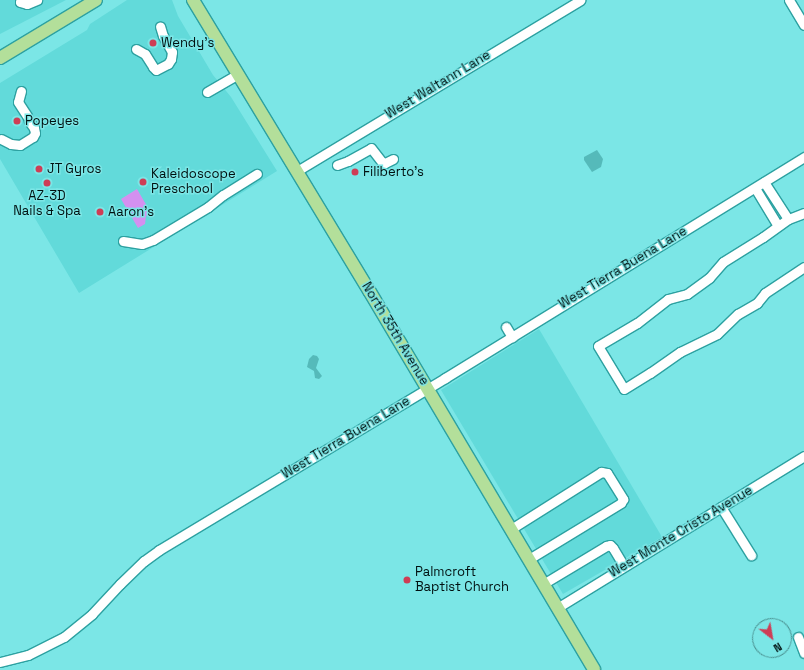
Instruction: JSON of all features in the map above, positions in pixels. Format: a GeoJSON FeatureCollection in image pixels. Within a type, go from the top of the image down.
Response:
{"type":"FeatureCollection","features":[{"type":"Feature","properties":{"kind":"main road"},"geometry":{"type":"LineString","coordinates":[[0,58],[94,0]]}},
{"type":"Feature","properties":{"kind":"main road","name":"North 35th Avenue"},"geometry":{"type":"LineString","coordinates":[[193,0],[529,559],[590,669]]}},
{"type":"Feature","properties":{"kind":"street"},"geometry":{"type":"LineString","coordinates":[[21,1],[27,4],[37,0]]}},
{"type":"Feature","properties":{"kind":"street","name":"West Waltann Lane"},"geometry":{"type":"LineString","coordinates":[[297,171],[580,0]]}},
{"type":"Feature","properties":{"kind":"street"},"geometry":{"type":"LineString","coordinates":[[789,0],[804,25]]}},
{"type":"Feature","properties":{"kind":"street"},"geometry":{"type":"LineString","coordinates":[[136,49],[145,54],[156,70],[168,64],[171,59],[172,52],[162,36],[160,26]]}},
{"type":"Feature","properties":{"kind":"street"},"geometry":{"type":"LineString","coordinates":[[207,92],[238,74]]}},
{"type":"Feature","properties":{"kind":"street"},"geometry":{"type":"LineString","coordinates":[[1,139],[11,144],[20,145],[33,137],[35,132],[34,128],[18,102],[21,91]]}},
{"type":"Feature","properties":{"kind":"street"},"geometry":{"type":"LineString","coordinates":[[337,165],[348,161],[371,148],[382,162],[389,161]]}},
{"type":"Feature","properties":{"kind":"street","name":"West Tierra Buena Lane"},"geometry":{"type":"LineString","coordinates":[[0,662],[28,654],[64,637],[92,614],[144,561],[159,550],[427,389],[804,157]]}},
{"type":"Feature","properties":{"kind":"street"},"geometry":{"type":"LineString","coordinates":[[123,241],[142,244],[154,240],[208,207],[223,195],[256,174]]}},
{"type":"Feature","properties":{"kind":"street"},"geometry":{"type":"LineString","coordinates":[[764,182],[788,219]]}},
{"type":"Feature","properties":{"kind":"street"},"geometry":{"type":"LineString","coordinates":[[755,188],[778,226]]}},
{"type":"Feature","properties":{"kind":"street"},"geometry":{"type":"LineString","coordinates":[[771,215],[781,209]]}},
{"type":"Feature","properties":{"kind":"street"},"geometry":{"type":"LineString","coordinates":[[804,213],[788,219],[723,262],[709,278],[687,294],[668,298],[637,323],[598,346],[624,389],[650,374],[680,352],[717,334],[738,314],[757,303],[765,293],[804,267]]}},
{"type":"Feature","properties":{"kind":"street"},"geometry":{"type":"LineString","coordinates":[[506,327],[512,337]]}},
{"type":"Feature","properties":{"kind":"street","name":"West Monte Cristo Avenue"},"geometry":{"type":"LineString","coordinates":[[557,608],[804,456]]}},
{"type":"Feature","properties":{"kind":"street"},"geometry":{"type":"LineString","coordinates":[[510,529],[602,472],[607,473],[623,499],[621,504],[529,559]]}},
{"type":"Feature","properties":{"kind":"street"},"geometry":{"type":"LineString","coordinates":[[721,507],[751,555]]}},
{"type":"Feature","properties":{"kind":"street"},"geometry":{"type":"LineString","coordinates":[[543,584],[610,545],[624,566]]}},
{"type":"Feature","properties":{"kind":"street"},"geometry":{"type":"LineString","coordinates":[[798,637],[804,653]]}},
{"type":"Feature","properties":{"kind":"shaded area"},"geometry":{"type":"Polygon","coordinates":[[[0,0],[66,0],[0,34],[0,0]]]}},
{"type":"Feature","properties":{"kind":"shaded area"},"geometry":{"type":"Polygon","coordinates":[[[127,0],[172,0],[178,16],[213,75],[231,97],[277,171],[79,293],[0,159],[0,83],[87,30],[90,24],[127,0]]]}},
{"type":"Feature","properties":{"kind":"shaded area"},"geometry":{"type":"Polygon","coordinates":[[[597,150],[603,159],[601,167],[592,172],[584,160],[584,157],[597,150]]]}},
{"type":"Feature","properties":{"kind":"shaded area"},"geometry":{"type":"Polygon","coordinates":[[[137,189],[151,213],[146,216],[145,224],[138,228],[121,199],[137,189]]]}},
{"type":"Feature","properties":{"kind":"shaded area"},"geometry":{"type":"Polygon","coordinates":[[[539,329],[662,537],[563,594],[441,390],[539,329]]]}},
{"type":"Feature","properties":{"kind":"shaded area"},"geometry":{"type":"Polygon","coordinates":[[[313,355],[317,356],[319,359],[316,368],[322,376],[319,379],[315,378],[314,371],[307,367],[309,359],[313,355]]]}},
{"type":"Feature","properties":{"kind":"place","name":"Wendy's"},"geometry":{"type":"Point","coordinates":[153,43]}},
{"type":"Feature","properties":{"kind":"place","name":"Popeyes"},"geometry":{"type":"Point","coordinates":[17,121]}},
{"type":"Feature","properties":{"kind":"place","name":"JT Gyros"},"geometry":{"type":"Point","coordinates":[39,169]}},
{"type":"Feature","properties":{"kind":"place","name":"Filiberto's"},"geometry":{"type":"Point","coordinates":[355,172]}},
{"type":"Feature","properties":{"kind":"place","name":"Kaleidoscope Preschool"},"geometry":{"type":"Point","coordinates":[143,182]}},
{"type":"Feature","properties":{"kind":"place","name":"AZ-3D Nails & Spa"},"geometry":{"type":"Point","coordinates":[47,183]}},
{"type":"Feature","properties":{"kind":"place","name":"Aaron's"},"geometry":{"type":"Point","coordinates":[100,212]}},
{"type":"Feature","properties":{"kind":"place","name":"Palmcroft Baptist Church"},"geometry":{"type":"Point","coordinates":[407,580]}}]}
